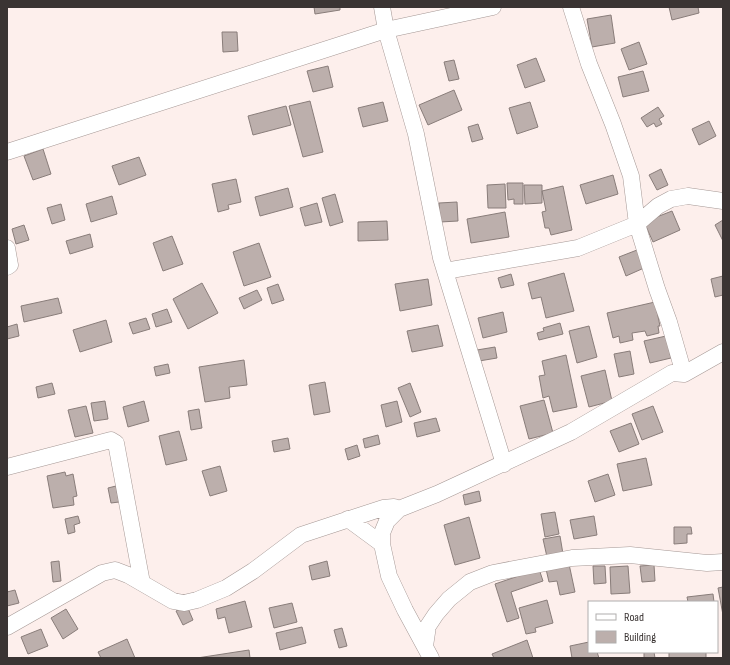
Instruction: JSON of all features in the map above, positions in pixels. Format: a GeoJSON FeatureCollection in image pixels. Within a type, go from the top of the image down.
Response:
{"type":"FeatureCollection","features":[{"type":"Feature","properties":{"kind":"street"},"geometry":{"type":"LineString","coordinates":[[382,7],[386,30],[414,126],[445,271],[504,464]]}},
{"type":"Feature","properties":{"kind":"street"},"geometry":{"type":"LineString","coordinates":[[7,152],[386,30],[493,7]]}},
{"type":"Feature","properties":{"kind":"street"},"geometry":{"type":"LineString","coordinates":[[571,7],[589,64],[613,124],[631,176],[637,224],[669,322],[684,374]]}},
{"type":"Feature","properties":{"kind":"street"},"geometry":{"type":"LineString","coordinates":[[445,271],[578,248],[637,224],[658,206],[671,199],[688,196],[723,201]]}},
{"type":"Feature","properties":{"kind":"street"},"geometry":{"type":"LineString","coordinates":[[7,248],[10,265],[7,267]]}},
{"type":"Feature","properties":{"kind":"street"},"geometry":{"type":"LineString","coordinates":[[428,652],[405,610],[389,576],[382,544],[382,533],[387,521],[399,509],[437,494],[571,432],[672,373],[684,374],[723,352]]}},
{"type":"Feature","properties":{"kind":"street"},"geometry":{"type":"LineString","coordinates":[[7,467],[111,440],[116,443],[142,583]]}},
{"type":"Feature","properties":{"kind":"street"},"geometry":{"type":"LineString","coordinates":[[7,627],[102,573],[115,570],[142,583],[173,601],[184,603],[197,600],[226,588],[253,571],[301,535],[383,508],[394,507],[399,509]]}},
{"type":"Feature","properties":{"kind":"street"},"geometry":{"type":"LineString","coordinates":[[348,519],[382,544]]}},
{"type":"Feature","properties":{"kind":"street"},"geometry":{"type":"LineString","coordinates":[[428,652],[428,626],[436,614],[449,599],[470,582],[492,573],[572,558],[630,555],[707,563],[723,562]]}},
{"type":"Feature","properties":{"kind":"building"},"geometry":{"type":"Polygon","coordinates":[[[314,7],[340,7],[340,10],[315,14],[314,7]]]}},
{"type":"Feature","properties":{"kind":"building"},"geometry":{"type":"Polygon","coordinates":[[[669,7],[698,7],[699,13],[672,20],[669,7]]]}},
{"type":"Feature","properties":{"kind":"building"},"geometry":{"type":"Polygon","coordinates":[[[611,15],[615,43],[592,47],[587,19],[611,15]]]}},
{"type":"Feature","properties":{"kind":"building"},"geometry":{"type":"Polygon","coordinates":[[[222,32],[237,32],[238,51],[223,52],[222,32]]]}},
{"type":"Feature","properties":{"kind":"building"},"geometry":{"type":"Polygon","coordinates":[[[639,42],[647,64],[629,70],[621,49],[639,42]]]}},
{"type":"Feature","properties":{"kind":"building"},"geometry":{"type":"Polygon","coordinates":[[[536,58],[545,81],[525,88],[517,65],[536,58]]]}},
{"type":"Feature","properties":{"kind":"building"},"geometry":{"type":"Polygon","coordinates":[[[454,60],[459,79],[449,81],[444,62],[454,60]]]}},
{"type":"Feature","properties":{"kind":"building"},"geometry":{"type":"Polygon","coordinates":[[[328,66],[333,87],[313,92],[307,71],[328,66]]]}},
{"type":"Feature","properties":{"kind":"building"},"geometry":{"type":"Polygon","coordinates":[[[643,71],[649,91],[623,97],[618,77],[643,71]]]}},
{"type":"Feature","properties":{"kind":"building"},"geometry":{"type":"Polygon","coordinates":[[[454,90],[462,110],[428,125],[419,105],[454,90]]]}},
{"type":"Feature","properties":{"kind":"building"},"geometry":{"type":"Polygon","coordinates":[[[310,101],[323,152],[303,157],[289,106],[310,101]]]}},
{"type":"Feature","properties":{"kind":"building"},"geometry":{"type":"Polygon","coordinates":[[[383,102],[388,121],[363,127],[358,108],[383,102]]]}},
{"type":"Feature","properties":{"kind":"building"},"geometry":{"type":"Polygon","coordinates":[[[530,102],[538,127],[517,134],[509,108],[530,102]]]}},
{"type":"Feature","properties":{"kind":"building"},"geometry":{"type":"Polygon","coordinates":[[[286,106],[291,125],[253,135],[248,116],[286,106]]]}},
{"type":"Feature","properties":{"kind":"building"},"geometry":{"type":"Polygon","coordinates":[[[658,107],[664,116],[659,119],[662,124],[656,127],[654,123],[647,127],[641,118],[658,107]]]}},
{"type":"Feature","properties":{"kind":"building"},"geometry":{"type":"Polygon","coordinates":[[[709,121],[716,136],[699,145],[692,129],[709,121]]]}},
{"type":"Feature","properties":{"kind":"building"},"geometry":{"type":"Polygon","coordinates":[[[478,124],[483,139],[472,142],[468,127],[478,124]]]}},
{"type":"Feature","properties":{"kind":"building"},"geometry":{"type":"Polygon","coordinates":[[[43,149],[51,174],[33,180],[24,156],[43,149]]]}},
{"type":"Feature","properties":{"kind":"building"},"geometry":{"type":"Polygon","coordinates":[[[139,157],[146,175],[119,185],[112,166],[139,157]]]}},
{"type":"Feature","properties":{"kind":"building"},"geometry":{"type":"Polygon","coordinates":[[[661,169],[668,185],[657,190],[649,175],[661,169]]]}},
{"type":"Feature","properties":{"kind":"building"},"geometry":{"type":"Polygon","coordinates":[[[613,175],[618,194],[586,204],[580,185],[613,175]]]}},
{"type":"Feature","properties":{"kind":"building"},"geometry":{"type":"Polygon","coordinates":[[[236,179],[241,202],[228,205],[229,209],[218,212],[212,184],[236,179]]]}},
{"type":"Feature","properties":{"kind":"building"},"geometry":{"type":"Polygon","coordinates":[[[507,183],[523,183],[523,204],[514,204],[514,199],[508,200],[507,183]]]}},
{"type":"Feature","properties":{"kind":"building"},"geometry":{"type":"Polygon","coordinates":[[[505,184],[506,208],[488,208],[487,185],[505,184]]]}},
{"type":"Feature","properties":{"kind":"building"},"geometry":{"type":"Polygon","coordinates":[[[524,185],[542,185],[542,203],[525,204],[524,185]]]}},
{"type":"Feature","properties":{"kind":"building"},"geometry":{"type":"Polygon","coordinates":[[[563,186],[572,230],[551,235],[549,228],[545,228],[542,212],[546,211],[542,191],[563,186]]]}},
{"type":"Feature","properties":{"kind":"building"},"geometry":{"type":"Polygon","coordinates":[[[288,188],[293,207],[260,216],[255,197],[288,188]]]}},
{"type":"Feature","properties":{"kind":"building"},"geometry":{"type":"Polygon","coordinates":[[[335,194],[343,222],[330,226],[322,198],[335,194]]]}},
{"type":"Feature","properties":{"kind":"building"},"geometry":{"type":"Polygon","coordinates":[[[112,196],[117,214],[91,222],[86,204],[112,196]]]}},
{"type":"Feature","properties":{"kind":"building"},"geometry":{"type":"Polygon","coordinates":[[[457,202],[458,221],[440,222],[439,203],[457,202]]]}},
{"type":"Feature","properties":{"kind":"building"},"geometry":{"type":"Polygon","coordinates":[[[317,203],[322,222],[305,226],[300,208],[317,203]]]}},
{"type":"Feature","properties":{"kind":"building"},"geometry":{"type":"Polygon","coordinates":[[[61,204],[65,220],[52,224],[47,208],[61,204]]]}},
{"type":"Feature","properties":{"kind":"building"},"geometry":{"type":"Polygon","coordinates":[[[672,211],[680,230],[653,242],[644,222],[672,211]]]}},
{"type":"Feature","properties":{"kind":"building"},"geometry":{"type":"Polygon","coordinates":[[[505,212],[509,237],[471,243],[467,219],[505,212]]]}},
{"type":"Feature","properties":{"kind":"building"},"geometry":{"type":"Polygon","coordinates":[[[723,220],[723,241],[715,225],[723,220]]]}},
{"type":"Feature","properties":{"kind":"building"},"geometry":{"type":"Polygon","coordinates":[[[387,221],[388,240],[358,241],[358,222],[387,221]]]}},
{"type":"Feature","properties":{"kind":"building"},"geometry":{"type":"Polygon","coordinates":[[[24,225],[29,240],[16,244],[12,229],[24,225]]]}},
{"type":"Feature","properties":{"kind":"building"},"geometry":{"type":"Polygon","coordinates":[[[90,234],[93,247],[70,254],[66,241],[90,234]]]}},
{"type":"Feature","properties":{"kind":"building"},"geometry":{"type":"Polygon","coordinates":[[[172,236],[183,264],[163,271],[153,243],[172,236]]]}},
{"type":"Feature","properties":{"kind":"building"},"geometry":{"type":"Polygon","coordinates":[[[259,243],[271,277],[244,286],[233,252],[259,243]]]}},
{"type":"Feature","properties":{"kind":"building"},"geometry":{"type":"Polygon","coordinates":[[[637,250],[644,268],[626,276],[619,257],[637,250]]]}},
{"type":"Feature","properties":{"kind":"building"},"geometry":{"type":"Polygon","coordinates":[[[564,273],[574,311],[546,318],[541,297],[532,299],[528,283],[564,273]]]}},
{"type":"Feature","properties":{"kind":"building"},"geometry":{"type":"Polygon","coordinates":[[[511,274],[514,285],[501,288],[498,278],[511,274]]]}},
{"type":"Feature","properties":{"kind":"building"},"geometry":{"type":"Polygon","coordinates":[[[723,276],[723,295],[715,297],[711,279],[723,276]]]}},
{"type":"Feature","properties":{"kind":"building"},"geometry":{"type":"Polygon","coordinates":[[[428,279],[432,305],[400,311],[395,284],[428,279]]]}},
{"type":"Feature","properties":{"kind":"building"},"geometry":{"type":"Polygon","coordinates":[[[202,283],[218,313],[188,329],[173,299],[202,283]]]}},
{"type":"Feature","properties":{"kind":"building"},"geometry":{"type":"Polygon","coordinates":[[[278,284],[284,300],[272,304],[267,288],[278,284]]]}},
{"type":"Feature","properties":{"kind":"building"},"geometry":{"type":"Polygon","coordinates":[[[257,290],[262,300],[244,309],[239,298],[257,290]]]}},
{"type":"Feature","properties":{"kind":"building"},"geometry":{"type":"Polygon","coordinates":[[[58,298],[62,313],[24,322],[21,306],[58,298]]]}},
{"type":"Feature","properties":{"kind":"building"},"geometry":{"type":"Polygon","coordinates":[[[655,302],[660,326],[658,326],[659,333],[647,336],[645,331],[632,333],[633,340],[620,343],[619,336],[613,338],[607,313],[655,302]]]}},
{"type":"Feature","properties":{"kind":"building"},"geometry":{"type":"Polygon","coordinates":[[[167,309],[172,322],[156,327],[152,314],[167,309]]]}},
{"type":"Feature","properties":{"kind":"building"},"geometry":{"type":"Polygon","coordinates":[[[503,312],[507,332],[483,338],[478,318],[503,312]]]}},
{"type":"Feature","properties":{"kind":"building"},"geometry":{"type":"Polygon","coordinates":[[[146,318],[150,329],[133,334],[129,323],[146,318]]]}},
{"type":"Feature","properties":{"kind":"building"},"geometry":{"type":"Polygon","coordinates":[[[106,320],[112,342],[80,352],[73,330],[106,320]]]}},
{"type":"Feature","properties":{"kind":"building"},"geometry":{"type":"Polygon","coordinates":[[[560,323],[563,334],[539,340],[537,333],[544,331],[543,328],[560,323]]]}},
{"type":"Feature","properties":{"kind":"building"},"geometry":{"type":"Polygon","coordinates":[[[17,324],[19,336],[7,339],[7,327],[17,324]]]}},
{"type":"Feature","properties":{"kind":"building"},"geometry":{"type":"Polygon","coordinates":[[[438,325],[443,346],[412,352],[407,331],[438,325]]]}},
{"type":"Feature","properties":{"kind":"building"},"geometry":{"type":"Polygon","coordinates":[[[589,326],[597,357],[577,363],[569,331],[589,326]]]}},
{"type":"Feature","properties":{"kind":"building"},"geometry":{"type":"Polygon","coordinates":[[[666,336],[671,358],[650,363],[644,341],[666,336]]]}},
{"type":"Feature","properties":{"kind":"building"},"geometry":{"type":"Polygon","coordinates":[[[495,347],[497,358],[479,361],[477,350],[495,347]]]}},
{"type":"Feature","properties":{"kind":"building"},"geometry":{"type":"Polygon","coordinates":[[[630,351],[634,374],[619,377],[614,354],[630,351]]]}},
{"type":"Feature","properties":{"kind":"building"},"geometry":{"type":"Polygon","coordinates":[[[566,355],[577,407],[553,412],[549,396],[543,398],[539,376],[545,375],[542,361],[566,355]]]}},
{"type":"Feature","properties":{"kind":"building"},"geometry":{"type":"Polygon","coordinates":[[[244,360],[247,385],[229,387],[230,398],[205,402],[199,367],[244,360]]]}},
{"type":"Feature","properties":{"kind":"building"},"geometry":{"type":"Polygon","coordinates":[[[168,364],[170,373],[156,376],[154,367],[168,364]]]}},
{"type":"Feature","properties":{"kind":"building"},"geometry":{"type":"Polygon","coordinates":[[[605,370],[612,401],[589,407],[581,376],[605,370]]]}},
{"type":"Feature","properties":{"kind":"building"},"geometry":{"type":"Polygon","coordinates":[[[325,382],[330,412],[314,415],[309,385],[325,382]]]}},
{"type":"Feature","properties":{"kind":"building"},"geometry":{"type":"Polygon","coordinates":[[[52,383],[55,394],[38,398],[36,387],[52,383]]]}},
{"type":"Feature","properties":{"kind":"building"},"geometry":{"type":"Polygon","coordinates":[[[410,383],[421,412],[410,417],[398,388],[410,383]]]}},
{"type":"Feature","properties":{"kind":"building"},"geometry":{"type":"Polygon","coordinates":[[[544,400],[553,433],[529,439],[520,406],[544,400]]]}},
{"type":"Feature","properties":{"kind":"building"},"geometry":{"type":"Polygon","coordinates":[[[105,401],[108,419],[94,421],[91,403],[105,401]]]}},
{"type":"Feature","properties":{"kind":"building"},"geometry":{"type":"Polygon","coordinates":[[[144,401],[149,421],[128,427],[123,407],[144,401]]]}},
{"type":"Feature","properties":{"kind":"building"},"geometry":{"type":"Polygon","coordinates":[[[397,401],[402,422],[386,427],[381,405],[397,401]]]}},
{"type":"Feature","properties":{"kind":"building"},"geometry":{"type":"Polygon","coordinates":[[[86,406],[93,433],[75,437],[68,410],[86,406]]]}},
{"type":"Feature","properties":{"kind":"building"},"geometry":{"type":"Polygon","coordinates":[[[653,406],[663,432],[642,440],[632,414],[653,406]]]}},
{"type":"Feature","properties":{"kind":"building"},"geometry":{"type":"Polygon","coordinates":[[[199,409],[202,428],[191,430],[188,411],[199,409]]]}},
{"type":"Feature","properties":{"kind":"building"},"geometry":{"type":"Polygon","coordinates":[[[436,418],[440,431],[417,437],[414,423],[436,418]]]}},
{"type":"Feature","properties":{"kind":"building"},"geometry":{"type":"Polygon","coordinates":[[[631,423],[639,444],[619,452],[610,431],[631,423]]]}},
{"type":"Feature","properties":{"kind":"building"},"geometry":{"type":"Polygon","coordinates":[[[179,431],[187,460],[166,465],[159,436],[179,431]]]}},
{"type":"Feature","properties":{"kind":"building"},"geometry":{"type":"Polygon","coordinates":[[[378,435],[380,444],[365,448],[363,439],[378,435]]]}},
{"type":"Feature","properties":{"kind":"building"},"geometry":{"type":"Polygon","coordinates":[[[288,438],[290,449],[274,452],[272,441],[288,438]]]}},
{"type":"Feature","properties":{"kind":"building"},"geometry":{"type":"Polygon","coordinates":[[[357,445],[360,456],[348,460],[345,449],[357,445]]]}},
{"type":"Feature","properties":{"kind":"building"},"geometry":{"type":"Polygon","coordinates":[[[646,458],[652,485],[623,491],[617,464],[646,458]]]}},
{"type":"Feature","properties":{"kind":"building"},"geometry":{"type":"Polygon","coordinates":[[[220,466],[227,491],[210,496],[202,471],[220,466]]]}},
{"type":"Feature","properties":{"kind":"building"},"geometry":{"type":"Polygon","coordinates":[[[65,472],[66,476],[73,474],[77,496],[73,497],[74,505],[53,508],[47,476],[65,472]]]}},
{"type":"Feature","properties":{"kind":"building"},"geometry":{"type":"Polygon","coordinates":[[[608,474],[615,495],[595,502],[588,481],[608,474]]]}},
{"type":"Feature","properties":{"kind":"building"},"geometry":{"type":"Polygon","coordinates":[[[116,486],[119,502],[111,503],[108,488],[116,486]]]}},
{"type":"Feature","properties":{"kind":"building"},"geometry":{"type":"Polygon","coordinates":[[[479,491],[481,501],[465,505],[463,495],[479,491]]]}},
{"type":"Feature","properties":{"kind":"building"},"geometry":{"type":"Polygon","coordinates":[[[555,512],[559,534],[545,537],[541,514],[555,512]]]}},
{"type":"Feature","properties":{"kind":"building"},"geometry":{"type":"Polygon","coordinates":[[[78,516],[80,523],[74,525],[75,532],[68,534],[65,519],[78,516]]]}},
{"type":"Feature","properties":{"kind":"building"},"geometry":{"type":"Polygon","coordinates":[[[594,516],[597,535],[574,539],[570,520],[594,516]]]}},
{"type":"Feature","properties":{"kind":"building"},"geometry":{"type":"Polygon","coordinates":[[[469,517],[480,558],[455,565],[444,525],[469,517]]]}},
{"type":"Feature","properties":{"kind":"building"},"geometry":{"type":"Polygon","coordinates":[[[674,527],[691,527],[692,534],[687,534],[687,543],[674,544],[674,527]]]}},
{"type":"Feature","properties":{"kind":"building"},"geometry":{"type":"Polygon","coordinates":[[[560,536],[563,554],[547,557],[543,539],[560,536]]]}},
{"type":"Feature","properties":{"kind":"building"},"geometry":{"type":"Polygon","coordinates":[[[59,561],[61,581],[53,582],[51,562],[59,561]]]}},
{"type":"Feature","properties":{"kind":"building"},"geometry":{"type":"Polygon","coordinates":[[[327,561],[330,576],[312,580],[309,566],[327,561]]]}},
{"type":"Feature","properties":{"kind":"building"},"geometry":{"type":"Polygon","coordinates":[[[569,564],[575,592],[560,595],[557,581],[549,582],[546,569],[569,564]]]}},
{"type":"Feature","properties":{"kind":"building"},"geometry":{"type":"Polygon","coordinates":[[[654,565],[655,581],[642,582],[640,566],[654,565]]]}},
{"type":"Feature","properties":{"kind":"building"},"geometry":{"type":"Polygon","coordinates":[[[593,566],[605,566],[606,583],[594,584],[593,566]]]}},
{"type":"Feature","properties":{"kind":"building"},"geometry":{"type":"Polygon","coordinates":[[[628,566],[630,593],[611,594],[610,567],[628,566]]]}},
{"type":"Feature","properties":{"kind":"building"},"geometry":{"type":"Polygon","coordinates":[[[539,569],[543,581],[511,592],[519,618],[507,622],[495,584],[539,569]]]}},
{"type":"Feature","properties":{"kind":"building"},"geometry":{"type":"Polygon","coordinates":[[[723,587],[723,615],[718,588],[723,587]]]}},
{"type":"Feature","properties":{"kind":"building"},"geometry":{"type":"Polygon","coordinates":[[[15,590],[19,603],[7,606],[7,592],[15,590]]]}},
{"type":"Feature","properties":{"kind":"building"},"geometry":{"type":"Polygon","coordinates":[[[713,594],[714,601],[688,601],[687,597],[713,594]]]}},
{"type":"Feature","properties":{"kind":"building"},"geometry":{"type":"Polygon","coordinates":[[[547,600],[553,623],[535,628],[536,632],[526,634],[519,608],[547,600]]]}},
{"type":"Feature","properties":{"kind":"building"},"geometry":{"type":"Polygon","coordinates":[[[245,601],[252,627],[229,633],[225,617],[218,619],[216,609],[245,601]]]}},
{"type":"Feature","properties":{"kind":"building"},"geometry":{"type":"Polygon","coordinates":[[[292,603],[297,622],[274,628],[269,608],[292,603]]]}},
{"type":"Feature","properties":{"kind":"building"},"geometry":{"type":"Polygon","coordinates":[[[187,606],[193,620],[183,625],[176,611],[187,606]]]}},
{"type":"Feature","properties":{"kind":"building"},"geometry":{"type":"Polygon","coordinates":[[[66,609],[78,629],[63,639],[51,618],[66,609]]]}},
{"type":"Feature","properties":{"kind":"building"},"geometry":{"type":"Polygon","coordinates":[[[302,627],[306,643],[280,650],[276,633],[302,627]]]}},
{"type":"Feature","properties":{"kind":"building"},"geometry":{"type":"Polygon","coordinates":[[[342,628],[347,646],[339,648],[334,630],[342,628]]]}},
{"type":"Feature","properties":{"kind":"building"},"geometry":{"type":"Polygon","coordinates":[[[41,629],[48,646],[28,654],[21,637],[41,629]]]}},
{"type":"Feature","properties":{"kind":"building"},"geometry":{"type":"Polygon","coordinates":[[[127,639],[135,658],[101,658],[98,652],[127,639]]]}},
{"type":"Feature","properties":{"kind":"building"},"geometry":{"type":"Polygon","coordinates":[[[527,640],[533,658],[494,658],[492,654],[527,640]]]}},
{"type":"Feature","properties":{"kind":"building"},"geometry":{"type":"Polygon","coordinates":[[[588,642],[588,653],[597,653],[599,658],[572,658],[570,646],[588,642]]]}},
{"type":"Feature","properties":{"kind":"building"},"geometry":{"type":"Polygon","coordinates":[[[249,650],[250,658],[197,658],[249,650]]]}},
{"type":"Feature","properties":{"kind":"building"},"geometry":{"type":"Polygon","coordinates":[[[644,653],[654,653],[655,658],[644,658],[644,653]]]}},
{"type":"Feature","properties":{"kind":"building"},"geometry":{"type":"Polygon","coordinates":[[[669,653],[706,653],[706,658],[669,658],[669,653]]]}}]}
